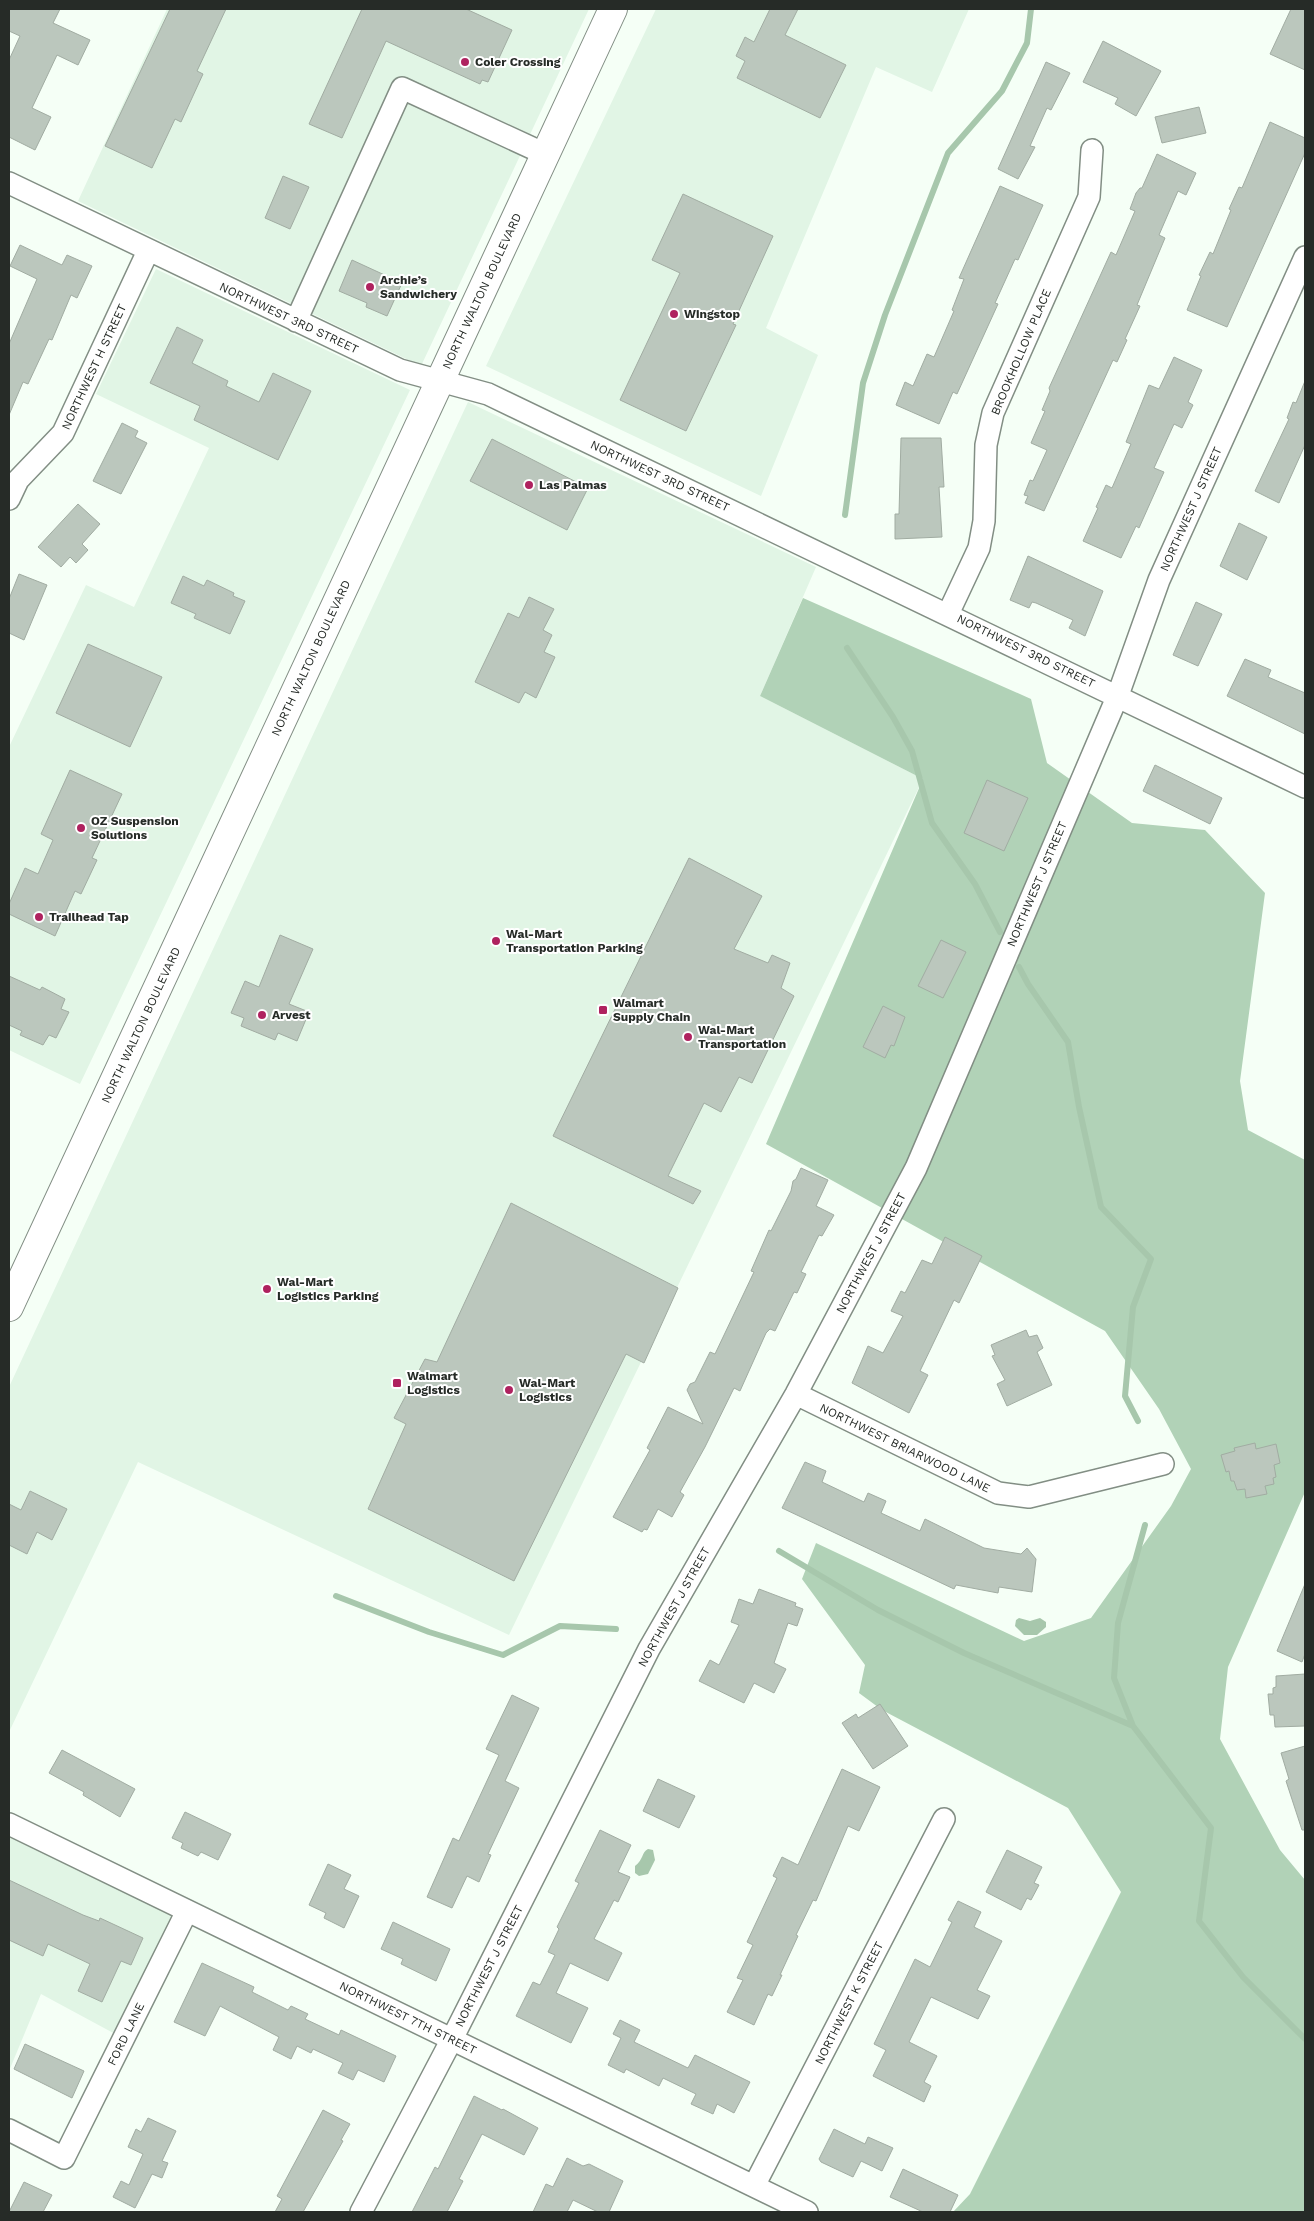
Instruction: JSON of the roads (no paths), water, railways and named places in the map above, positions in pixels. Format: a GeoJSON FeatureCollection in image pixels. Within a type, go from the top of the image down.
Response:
{"type":"FeatureCollection","features":[{"type":"Feature","properties":{"kind":"main road","name":"NORTH WALTON BOULEVARD"},"geometry":{"type":"LineString","coordinates":[[9,1307],[613,9]]}},
{"type":"Feature","properties":{"kind":"street"},"geometry":{"type":"LineString","coordinates":[[296,320],[402,88],[545,154]]}},
{"type":"Feature","properties":{"kind":"street","name":"BROOKHOLLOW PLACE"},"geometry":{"type":"LineString","coordinates":[[948,614],[979,548],[984,521],[986,445],[993,413],[1089,197],[1092,150]]}},
{"type":"Feature","properties":{"kind":"street","name":"NORTHWEST 3RD STREET"},"geometry":{"type":"LineString","coordinates":[[9,183],[400,370],[488,394],[1305,787]]}},
{"type":"Feature","properties":{"kind":"street","name":"NORTHWEST H STREET"},"geometry":{"type":"LineString","coordinates":[[9,499],[18,480],[63,433],[148,250]]}},
{"type":"Feature","properties":{"kind":"street","name":"NORTHWEST J STREET"},"geometry":{"type":"LineString","coordinates":[[361,2212],[452,2039],[649,1649],[796,1394],[916,1168],[1118,696],[1159,580],[1305,257]]}},
{"type":"Feature","properties":{"kind":"street","name":"NORTHWEST BRIARWOOD LANE"},"geometry":{"type":"LineString","coordinates":[[796,1394],[998,1493],[1029,1498],[1162,1464]]}},
{"type":"Feature","properties":{"kind":"street","name":"NORTHWEST K STREET"},"geometry":{"type":"LineString","coordinates":[[754,2186],[944,1819]]}},
{"type":"Feature","properties":{"kind":"street","name":"NORTHWEST 7TH STREET"},"geometry":{"type":"LineString","coordinates":[[9,1824],[807,2212]]}},
{"type":"Feature","properties":{"kind":"street","name":"FORD LANE"},"geometry":{"type":"LineString","coordinates":[[9,2130],[64,2158],[187,1910]]}},
{"type":"Feature","properties":{"kind":"waterway"},"geometry":{"type":"LineString","coordinates":[[845,515],[863,383],[885,315],[948,153],[1002,91],[1027,43],[1031,9]]}},
{"type":"Feature","properties":{"kind":"waterway"},"geometry":{"type":"LineString","coordinates":[[847,648],[893,717],[912,751],[932,823],[975,884],[1000,932]]}},
{"type":"Feature","properties":{"kind":"waterway"},"geometry":{"type":"LineString","coordinates":[[1019,967],[1028,984],[1068,1042],[1079,1107],[1101,1207],[1151,1259],[1133,1307],[1125,1396],[1138,1421]]}},
{"type":"Feature","properties":{"kind":"waterway"},"geometry":{"type":"LineString","coordinates":[[1133,1726],[1114,1678],[1118,1623],[1145,1525]]}},
{"type":"Feature","properties":{"kind":"waterway"},"geometry":{"type":"LineString","coordinates":[[779,1551],[878,1610],[964,1653],[1133,1726],[1211,1828],[1199,1921],[1243,1977],[1305,2039]]}},
{"type":"Feature","properties":{"kind":"waterway"},"geometry":{"type":"LineString","coordinates":[[336,1596],[429,1632],[503,1655],[560,1626],[616,1629]]}},
{"type":"Feature","properties":{"kind":"place","name":"Coler Crossing"},"geometry":{"type":"Point","coordinates":[465,62]}},
{"type":"Feature","properties":{"kind":"place","name":"Archie’s Sandwichery"},"geometry":{"type":"Point","coordinates":[370,287]}},
{"type":"Feature","properties":{"kind":"place","name":"Wingstop"},"geometry":{"type":"Point","coordinates":[674,314]}},
{"type":"Feature","properties":{"kind":"place","name":"Las Palmas"},"geometry":{"type":"Point","coordinates":[529,485]}},
{"type":"Feature","properties":{"kind":"place","name":"OZ Suspension Solutions"},"geometry":{"type":"Point","coordinates":[81,828]}},
{"type":"Feature","properties":{"kind":"place","name":"Trailhead Tap"},"geometry":{"type":"Point","coordinates":[39,917]}},
{"type":"Feature","properties":{"kind":"place","name":"Wal-Mart Transportation Parking"},"geometry":{"type":"Point","coordinates":[496,941]}},
{"type":"Feature","properties":{"kind":"place","name":"Walmart Supply Chain"},"geometry":{"type":"Point","coordinates":[603,1010]}},
{"type":"Feature","properties":{"kind":"place","name":"Arvest"},"geometry":{"type":"Point","coordinates":[262,1015]}},
{"type":"Feature","properties":{"kind":"place","name":"Wal-Mart Transportation"},"geometry":{"type":"Point","coordinates":[688,1037]}},
{"type":"Feature","properties":{"kind":"place","name":"Wal-Mart Logistics Parking"},"geometry":{"type":"Point","coordinates":[267,1289]}},
{"type":"Feature","properties":{"kind":"place","name":"Walmart Logistics"},"geometry":{"type":"Point","coordinates":[397,1383]}},
{"type":"Feature","properties":{"kind":"place","name":"Wal-Mart Logistics"},"geometry":{"type":"Point","coordinates":[509,1390]}}]}
